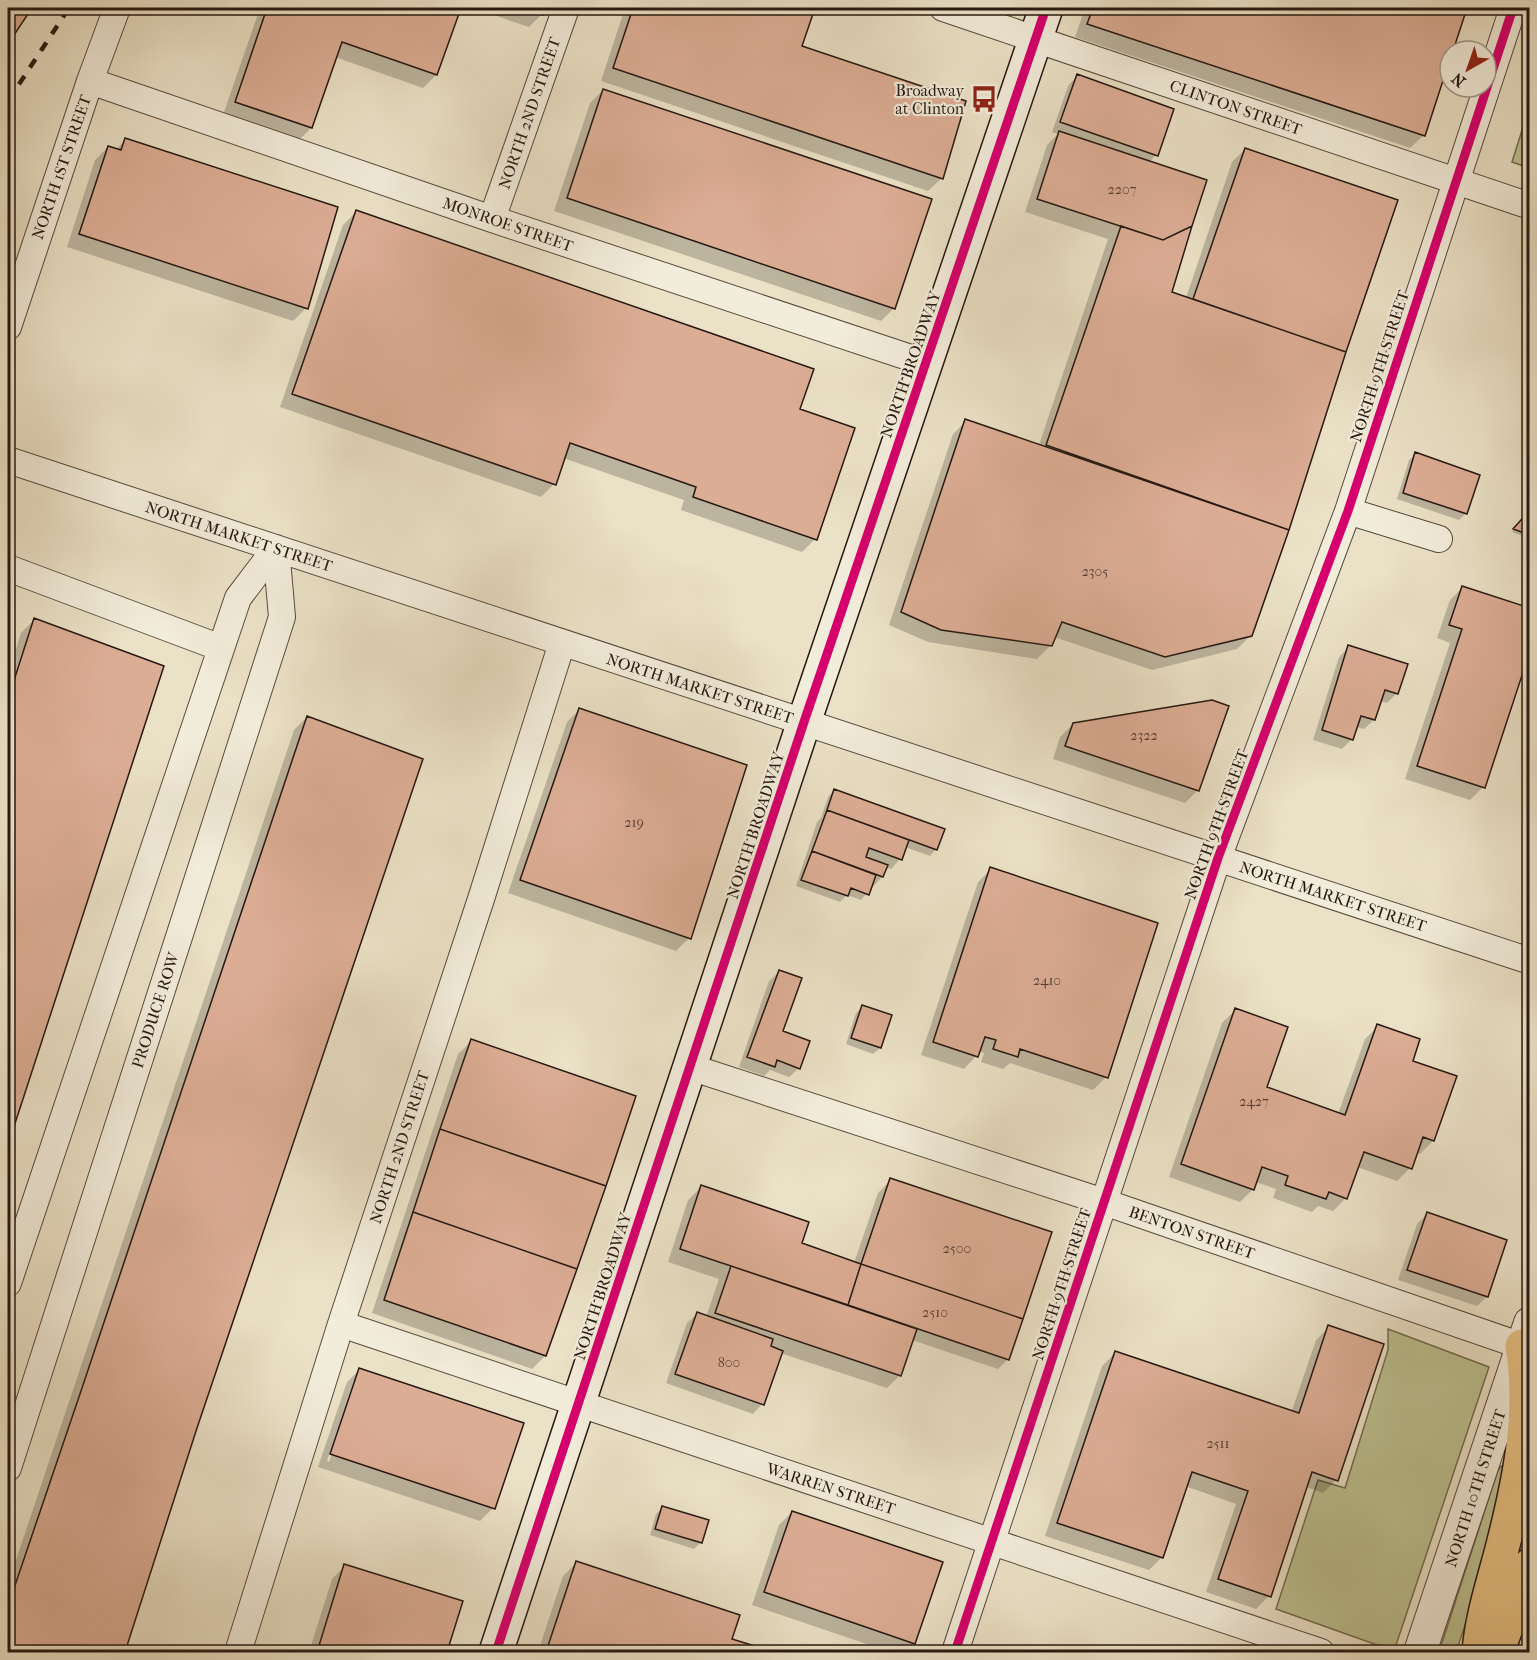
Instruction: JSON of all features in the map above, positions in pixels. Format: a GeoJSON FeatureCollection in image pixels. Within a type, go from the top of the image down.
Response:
{"type":"FeatureCollection","features":[{"type":"Feature","properties":{"kind":"highway"},"geometry":{"type":"LineString","coordinates":[[1479,1653],[1485,1609],[1506,1535],[1525,1440],[1526,1335]]}},
{"type":"Feature","properties":{"kind":"highway"},"geometry":{"type":"LineString","coordinates":[[1497,1653],[1530,1565]]}},
{"type":"Feature","properties":{"kind":"main road","name":"NORTH BROADWAY"},"geometry":{"type":"LineString","coordinates":[[496,1653],[804,722],[1046,8]]}},
{"type":"Feature","properties":{"kind":"street","name":"NORTH 1ST STREET"},"geometry":{"type":"LineString","coordinates":[[8,327],[90,81],[117,8]]}},
{"type":"Feature","properties":{"kind":"street","name":"NORTH 2ND STREET"},"geometry":{"type":"LineString","coordinates":[[492,219],[566,8]]}},
{"type":"Feature","properties":{"kind":"street","name":"CLINTON STREET"},"geometry":{"type":"LineString","coordinates":[[943,8],[1530,206]]}},
{"type":"Feature","properties":{"kind":"street","name":"NORTH 9TH STREET"},"geometry":{"type":"LineString","coordinates":[[955,1653],[1218,858],[1348,511],[1513,8]]}},
{"type":"Feature","properties":{"kind":"street","name":"MONROE STREET"},"geometry":{"type":"LineString","coordinates":[[90,81],[492,219],[926,363]]}},
{"type":"Feature","properties":{"kind":"street","name":"NORTH MARKET STREET"},"geometry":{"type":"LineString","coordinates":[[8,460],[1530,961]]}},
{"type":"Feature","properties":{"kind":"street"},"geometry":{"type":"LineString","coordinates":[[1348,511],[1439,539]]}},
{"type":"Feature","properties":{"kind":"street"},"geometry":{"type":"LineString","coordinates":[[8,1283],[238,598],[276,548]]}},
{"type":"Feature","properties":{"kind":"street","name":"PRODUCE ROW"},"geometry":{"type":"LineString","coordinates":[[8,1468],[282,617],[276,548]]}},
{"type":"Feature","properties":{"kind":"street"},"geometry":{"type":"LineString","coordinates":[[8,568],[221,648]]}},
{"type":"Feature","properties":{"kind":"street","name":"NORTH 2ND STREET"},"geometry":{"type":"LineString","coordinates":[[238,1653],[341,1324],[562,643]]}},
{"type":"Feature","properties":{"kind":"street","name":"BENTON STREET"},"geometry":{"type":"LineString","coordinates":[[690,1067],[1104,1202],[1526,1335]]}},
{"type":"Feature","properties":{"kind":"street","name":"WARREN STREET"},"geometry":{"type":"LineString","coordinates":[[341,1324],[1322,1653]]}},
{"type":"Feature","properties":{"kind":"street","name":"NORTH 10TH STREET"},"geometry":{"type":"LineString","coordinates":[[1420,1653],[1526,1335]]}},
{"type":"Feature","properties":{"kind":"green space"},"geometry":{"type":"Polygon","coordinates":[[[1529,108],[1529,168],[1512,162],[1529,108]]]}},
{"type":"Feature","properties":{"kind":"green space"},"geometry":{"type":"Polygon","coordinates":[[[1388,1329],[1489,1367],[1394,1651],[1276,1609],[1318,1480],[1345,1488],[1388,1350],[1388,1329]]]}},
{"type":"Feature","properties":{"kind":"green space"},"geometry":{"type":"Polygon","coordinates":[[[1501,1466],[1510,1467],[1492,1546],[1456,1652],[1439,1652],[1497,1473],[1501,1466]]]}},
{"type":"Feature","properties":{"kind":"building"},"geometry":{"type":"Polygon","coordinates":[[[8,8],[32,8],[8,44],[8,8]]]}},
{"type":"Feature","properties":{"kind":"building"},"geometry":{"type":"Polygon","coordinates":[[[267,8],[461,8],[437,75],[342,42],[312,128],[235,102],[267,8]]]}},
{"type":"Feature","properties":{"kind":"building"},"geometry":{"type":"Polygon","coordinates":[[[523,8],[545,8],[543,15],[523,8]]]}},
{"type":"Feature","properties":{"kind":"building"},"geometry":{"type":"Polygon","coordinates":[[[633,8],[815,8],[802,46],[966,101],[943,179],[613,68],[633,8]]]}},
{"type":"Feature","properties":{"kind":"building"},"geometry":{"type":"Polygon","coordinates":[[[1093,8],[1467,8],[1457,39],[1438,39],[1438,96],[1425,136],[1087,24],[1093,8]]]}},
{"type":"Feature","properties":{"kind":"building"},"geometry":{"type":"Polygon","coordinates":[[[1077,74],[1174,109],[1158,156],[1060,122],[1077,74]]]}},
{"type":"Feature","properties":{"kind":"building"},"geometry":{"type":"Polygon","coordinates":[[[603,89],[932,199],[895,309],[567,198],[603,89]]]}},
{"type":"Feature","properties":{"kind":"building"},"geometry":{"type":"Polygon","coordinates":[[[1059,131],[1207,180],[1192,226],[1163,240],[1037,199],[1059,131]]]}},
{"type":"Feature","properties":{"kind":"building"},"geometry":{"type":"Polygon","coordinates":[[[125,138],[338,207],[308,309],[79,234],[108,146],[121,150],[125,138]]]}},
{"type":"Feature","properties":{"kind":"building"},"geometry":{"type":"Polygon","coordinates":[[[1245,148],[1398,200],[1346,352],[1193,299],[1245,148]]]}},
{"type":"Feature","properties":{"kind":"building"},"geometry":{"type":"Polygon","coordinates":[[[356,210],[814,369],[800,409],[855,428],[817,540],[693,497],[696,487],[570,443],[556,485],[292,394],[356,210]]]}},
{"type":"Feature","properties":{"kind":"building"},"geometry":{"type":"Polygon","coordinates":[[[1121,226],[1163,240],[1192,226],[1172,292],[1346,352],[1289,530],[1046,445],[1121,226]]]}},
{"type":"Feature","properties":{"kind":"building"},"geometry":{"type":"Polygon","coordinates":[[[965,419],[1289,530],[1252,636],[1165,657],[1062,622],[1052,646],[941,630],[901,612],[965,419]]]}},
{"type":"Feature","properties":{"kind":"building"},"geometry":{"type":"Polygon","coordinates":[[[1415,452],[1480,475],[1467,514],[1403,493],[1415,452]]]}},
{"type":"Feature","properties":{"kind":"building"},"geometry":{"type":"Polygon","coordinates":[[[1530,510],[1530,535],[1513,529],[1530,510]]]}},
{"type":"Feature","properties":{"kind":"building"},"geometry":{"type":"Polygon","coordinates":[[[1462,586],[1530,608],[1530,651],[1485,788],[1417,766],[1462,629],[1449,625],[1462,586]]]}},
{"type":"Feature","properties":{"kind":"building"},"geometry":{"type":"Polygon","coordinates":[[[34,618],[164,666],[8,1145],[8,699],[34,618]]]}},
{"type":"Feature","properties":{"kind":"building"},"geometry":{"type":"Polygon","coordinates":[[[1348,645],[1408,664],[1398,694],[1385,690],[1375,720],[1361,716],[1353,740],[1322,730],[1348,645]]]}},
{"type":"Feature","properties":{"kind":"building"},"geometry":{"type":"Polygon","coordinates":[[[1212,700],[1229,706],[1199,791],[1065,746],[1073,723],[1212,700]]]}},
{"type":"Feature","properties":{"kind":"building"},"geometry":{"type":"Polygon","coordinates":[[[579,708],[747,765],[691,939],[520,880],[579,708]]]}},
{"type":"Feature","properties":{"kind":"building"},"geometry":{"type":"Polygon","coordinates":[[[307,716],[423,759],[197,1428],[125,1652],[8,1652],[8,1606],[307,716]]]}},
{"type":"Feature","properties":{"kind":"building"},"geometry":{"type":"Polygon","coordinates":[[[834,789],[945,829],[937,850],[827,810],[834,789]]]}},
{"type":"Feature","properties":{"kind":"building"},"geometry":{"type":"Polygon","coordinates":[[[827,810],[909,840],[902,860],[869,848],[866,857],[888,865],[883,877],[812,851],[827,810]]]}},
{"type":"Feature","properties":{"kind":"building"},"geometry":{"type":"Polygon","coordinates":[[[812,851],[876,875],[869,895],[851,888],[848,896],[801,880],[812,851]]]}},
{"type":"Feature","properties":{"kind":"building"},"geometry":{"type":"Polygon","coordinates":[[[990,867],[1158,923],[1108,1078],[1020,1049],[1018,1057],[993,1049],[996,1040],[985,1037],[978,1057],[933,1042],[990,867]]]}},
{"type":"Feature","properties":{"kind":"building"},"geometry":{"type":"Polygon","coordinates":[[[779,970],[802,978],[783,1031],[810,1041],[800,1069],[777,1060],[775,1067],[747,1057],[779,970]]]}},
{"type":"Feature","properties":{"kind":"building"},"geometry":{"type":"Polygon","coordinates":[[[862,1005],[892,1015],[881,1048],[851,1038],[862,1005]]]}},
{"type":"Feature","properties":{"kind":"building"},"geometry":{"type":"Polygon","coordinates":[[[1235,1008],[1288,1027],[1267,1087],[1345,1115],[1377,1024],[1420,1039],[1413,1061],[1457,1076],[1434,1141],[1423,1137],[1412,1169],[1364,1152],[1347,1199],[1329,1192],[1326,1199],[1285,1185],[1288,1176],[1262,1167],[1254,1190],[1181,1164],[1235,1008]]]}},
{"type":"Feature","properties":{"kind":"building"},"geometry":{"type":"Polygon","coordinates":[[[471,1039],[636,1096],[606,1186],[440,1129],[471,1039]]]}},
{"type":"Feature","properties":{"kind":"building"},"geometry":{"type":"Polygon","coordinates":[[[440,1129],[606,1186],[577,1269],[413,1212],[440,1129]]]}},
{"type":"Feature","properties":{"kind":"building"},"geometry":{"type":"Polygon","coordinates":[[[890,1178],[1052,1232],[1023,1319],[861,1264],[890,1178]]]}},
{"type":"Feature","properties":{"kind":"building"},"geometry":{"type":"Polygon","coordinates":[[[701,1185],[809,1222],[802,1243],[861,1264],[848,1305],[680,1249],[701,1185]]]}},
{"type":"Feature","properties":{"kind":"building"},"geometry":{"type":"Polygon","coordinates":[[[413,1212],[577,1269],[546,1356],[384,1300],[413,1212]]]}},
{"type":"Feature","properties":{"kind":"building"},"geometry":{"type":"Polygon","coordinates":[[[1427,1212],[1507,1240],[1488,1297],[1407,1270],[1427,1212]]]}},
{"type":"Feature","properties":{"kind":"building"},"geometry":{"type":"Polygon","coordinates":[[[861,1264],[1023,1319],[1009,1360],[848,1305],[861,1264]]]}},
{"type":"Feature","properties":{"kind":"building"},"geometry":{"type":"Polygon","coordinates":[[[731,1266],[917,1329],[901,1376],[715,1313],[731,1266]]]}},
{"type":"Feature","properties":{"kind":"building"},"geometry":{"type":"Polygon","coordinates":[[[697,1312],[773,1339],[771,1346],[783,1351],[764,1405],[675,1374],[697,1312]]]}},
{"type":"Feature","properties":{"kind":"building"},"geometry":{"type":"Polygon","coordinates":[[[1328,1325],[1384,1344],[1338,1481],[1312,1472],[1271,1597],[1218,1579],[1248,1491],[1192,1472],[1163,1558],[1057,1523],[1115,1351],[1299,1413],[1328,1325]]]}},
{"type":"Feature","properties":{"kind":"building"},"geometry":{"type":"Polygon","coordinates":[[[359,1368],[524,1423],[495,1509],[330,1454],[359,1368]]]}},
{"type":"Feature","properties":{"kind":"building"},"geometry":{"type":"Polygon","coordinates":[[[662,1506],[709,1520],[702,1543],[655,1529],[662,1506]]]}},
{"type":"Feature","properties":{"kind":"building"},"geometry":{"type":"Polygon","coordinates":[[[792,1511],[943,1562],[915,1644],[764,1592],[792,1511]]]}},
{"type":"Feature","properties":{"kind":"building"},"geometry":{"type":"Polygon","coordinates":[[[576,1561],[740,1615],[732,1639],[774,1652],[546,1652],[576,1561]]]}},
{"type":"Feature","properties":{"kind":"building"},"geometry":{"type":"Polygon","coordinates":[[[344,1564],[463,1601],[447,1652],[328,1652],[318,1649],[344,1564]]]}},
{"type":"Feature","properties":{"kind":"railway"},"geometry":{"type":"LineString","coordinates":[[8,101],[69,8]]}},
{"type":"Feature","properties":{"kind":"cycle path"},"geometry":{"type":"LineString","coordinates":[[496,1652],[804,722],[1046,8]]}},
{"type":"Feature","properties":{"kind":"cycle path"},"geometry":{"type":"LineString","coordinates":[[955,1652],[1218,858],[1348,511],[1513,8]]}},
{"type":"Feature","properties":{"kind":"place","name":"Broadway at Clinton"},"geometry":{"type":"Point","coordinates":[984,99]}}]}
